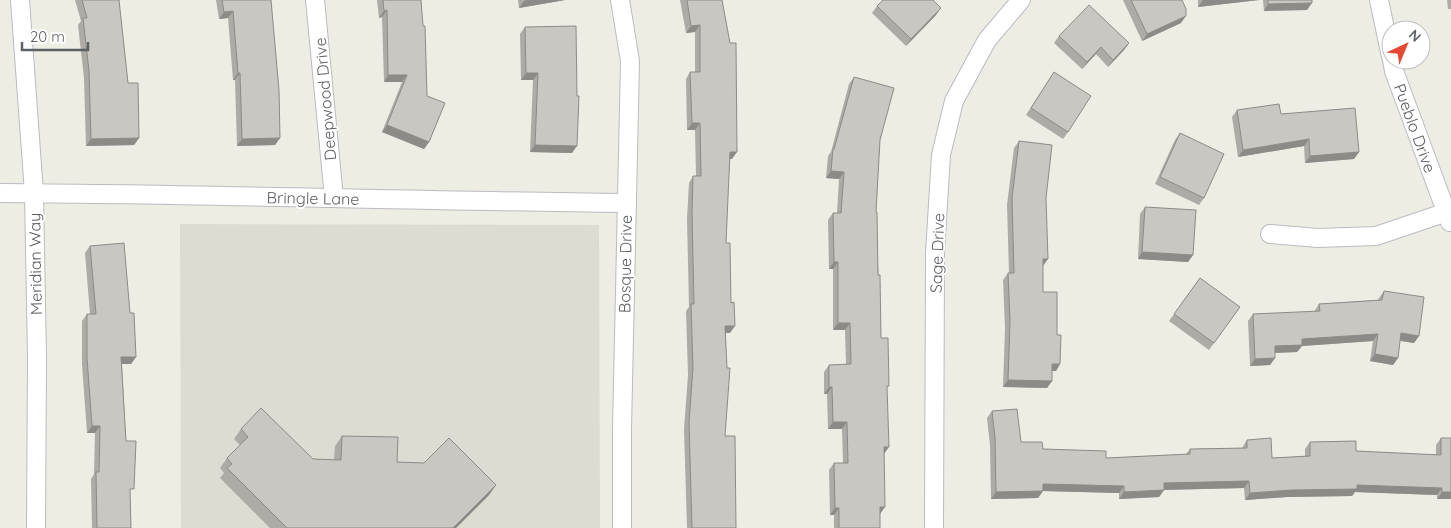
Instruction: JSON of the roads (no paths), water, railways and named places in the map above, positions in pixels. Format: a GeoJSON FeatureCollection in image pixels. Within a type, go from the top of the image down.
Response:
{"type":"FeatureCollection","features":[{"type":"Feature","properties":{"kind":"street","name":"Meridian Way"},"geometry":{"type":"LineString","coordinates":[[20,0],[34,193],[37,358],[36,528]]}},
{"type":"Feature","properties":{"kind":"street","name":"Deepwood Drive"},"geometry":{"type":"LineString","coordinates":[[315,0],[334,198]]}},
{"type":"Feature","properties":{"kind":"street","name":"Bosque Drive"},"geometry":{"type":"LineString","coordinates":[[620,0],[630,61],[622,429],[622,528]]}},
{"type":"Feature","properties":{"kind":"street","name":"Sage Drive"},"geometry":{"type":"LineString","coordinates":[[934,528],[936,253],[941,156],[954,102],[987,40],[1021,0]]}},
{"type":"Feature","properties":{"kind":"street","name":"Pueblo Drive"},"geometry":{"type":"LineString","coordinates":[[1379,0],[1383,20]]}},
{"type":"Feature","properties":{"kind":"street","name":"Pueblo Drive"},"geometry":{"type":"LineString","coordinates":[[1394,70],[1449,218]]}},
{"type":"Feature","properties":{"kind":"street","name":"Bringle Lane"},"geometry":{"type":"LineString","coordinates":[[0,193],[334,198],[448,202],[626,203]]}},
{"type":"Feature","properties":{"kind":"street"},"geometry":{"type":"LineString","coordinates":[[1270,234],[1318,238],[1376,236],[1449,218]]}}]}
